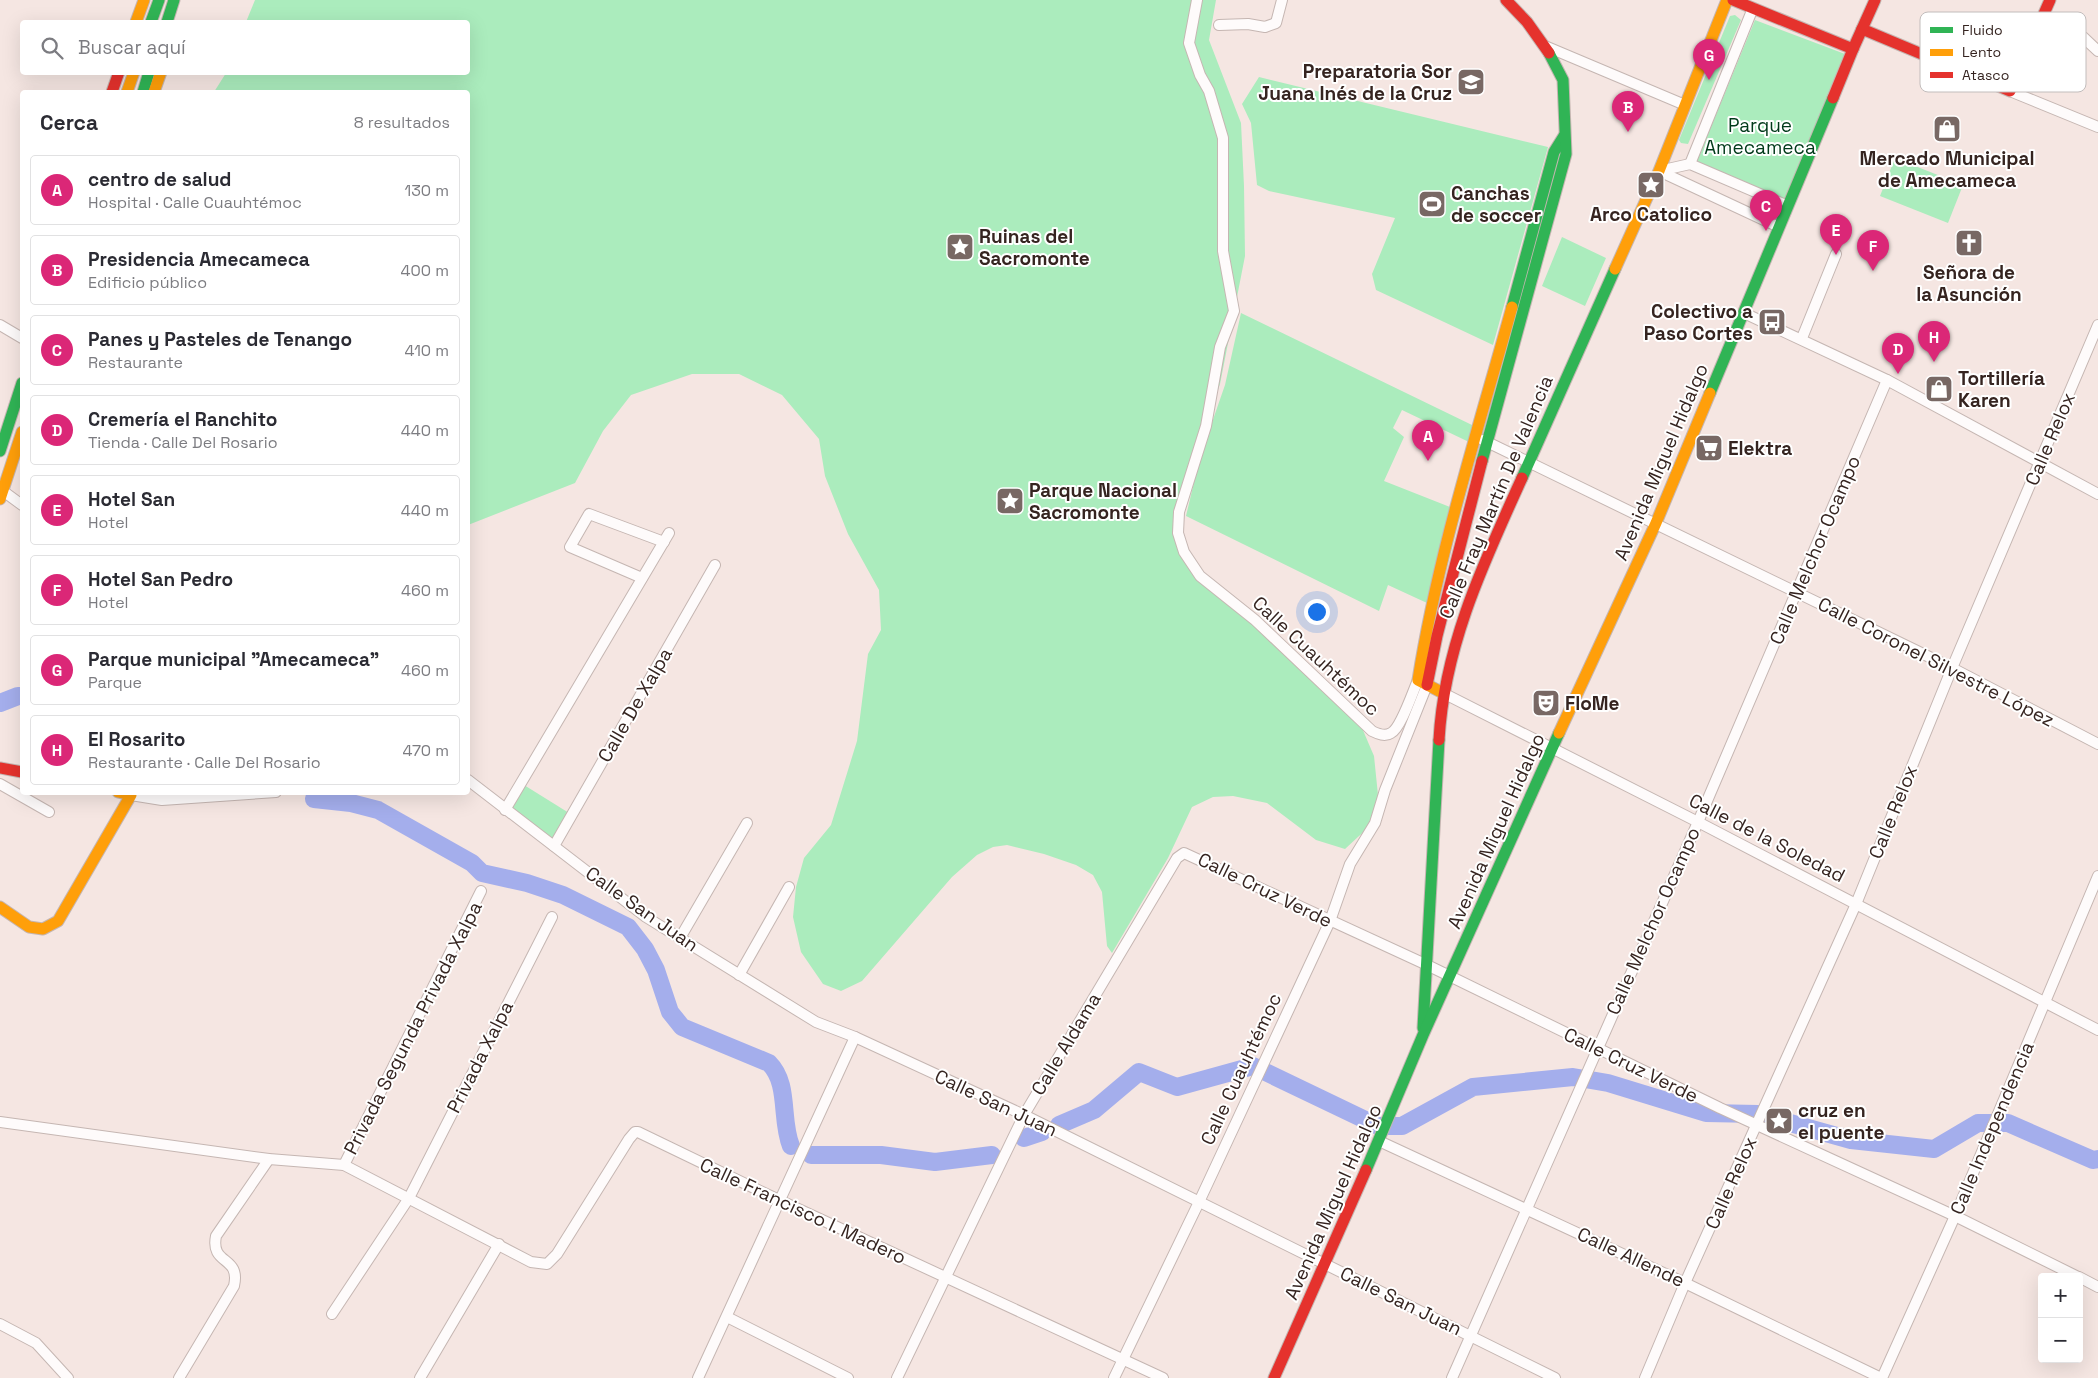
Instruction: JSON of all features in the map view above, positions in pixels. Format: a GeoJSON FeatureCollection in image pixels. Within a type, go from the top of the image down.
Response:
{"type":"FeatureCollection","features":[{"type":"Feature","properties":{"kind":"main road"},"geometry":{"type":"LineString","coordinates":[[137,20],[144,0]]}},
{"type":"Feature","properties":{"kind":"main road"},"geometry":{"type":"LineString","coordinates":[[152,20],[159,0]]}},
{"type":"Feature","properties":{"kind":"main road"},"geometry":{"type":"LineString","coordinates":[[168,20],[174,0]]}},
{"type":"Feature","properties":{"kind":"main road"},"geometry":{"type":"LineString","coordinates":[[179,20],[185,0]]}},
{"type":"Feature","properties":{"kind":"main road","name":"Calle Cuauhtémoc"},"geometry":{"type":"LineString","coordinates":[[1423,682],[1431,611],[1458,506],[1482,440],[1535,245],[1566,154],[1563,80],[1545,46],[1527,22],[1506,0]]}},
{"type":"Feature","properties":{"kind":"main road","name":"Calle Fray Martín De Valencia"},"geometry":{"type":"LineString","coordinates":[[1423,1035],[1425,964],[1439,731],[1443,693],[1463,612],[1528,462],[1659,171],[1727,0]]}},
{"type":"Feature","properties":{"kind":"main road"},"geometry":{"type":"LineString","coordinates":[[1733,0],[1853,49]]}},
{"type":"Feature","properties":{"kind":"main road","name":"Avenida Miguel Hidalgo"},"geometry":{"type":"LineString","coordinates":[[1274,1378],[1381,1137],[1423,1035],[1656,523],[1875,0]]}},
{"type":"Feature","properties":{"kind":"main road"},"geometry":{"type":"LineString","coordinates":[[2045,12],[2050,0]]}},
{"type":"Feature","properties":{"kind":"main road"},"geometry":{"type":"LineString","coordinates":[[1862,29],[1920,53]]}},
{"type":"Feature","properties":{"kind":"main road"},"geometry":{"type":"LineString","coordinates":[[113,90],[118,75]]}},
{"type":"Feature","properties":{"kind":"main road"},"geometry":{"type":"LineString","coordinates":[[128,90],[133,75]]}},
{"type":"Feature","properties":{"kind":"main road"},"geometry":{"type":"LineString","coordinates":[[143,90],[148,75]]}},
{"type":"Feature","properties":{"kind":"main road"},"geometry":{"type":"LineString","coordinates":[[155,90],[159,75]]}},
{"type":"Feature","properties":{"kind":"main road"},"geometry":{"type":"LineString","coordinates":[[0,451],[20,389]]}},
{"type":"Feature","properties":{"kind":"main road"},"geometry":{"type":"LineString","coordinates":[[1,495],[20,438]]}},
{"type":"Feature","properties":{"kind":"main road","name":"Calle Cuauhtémoc"},"geometry":{"type":"LineString","coordinates":[[1423,682],[1470,509],[1482,440]]}},
{"type":"Feature","properties":{"kind":"main road"},"geometry":{"type":"LineString","coordinates":[[1458,506],[1470,509]]}},
{"type":"Feature","properties":{"kind":"main road","name":"Calle de la Soledad"},"geometry":{"type":"LineString","coordinates":[[1423,682],[1443,693]]}},
{"type":"Feature","properties":{"kind":"main road"},"geometry":{"type":"LineString","coordinates":[[0,768],[20,772]]}},
{"type":"Feature","properties":{"kind":"main road"},"geometry":{"type":"LineString","coordinates":[[0,907],[29,927],[43,929],[58,921],[131,795]]}},
{"type":"Feature","properties":{"kind":"street","name":"Calle Cuauhtémoc"},"geometry":{"type":"LineString","coordinates":[[1196,0],[1189,43],[1200,75],[1209,91],[1223,138],[1223,251],[1234,311],[1220,346],[1206,426],[1179,512],[1178,533],[1184,552],[1200,576],[1262,626],[1372,731],[1380,735],[1395,729],[1423,682]]}},
{"type":"Feature","properties":{"kind":"street"},"geometry":{"type":"LineString","coordinates":[[1219,24],[1248,24],[1265,27],[1276,24],[1282,0]]}},
{"type":"Feature","properties":{"kind":"street"},"geometry":{"type":"LineString","coordinates":[[1690,164],[1753,8]]}},
{"type":"Feature","properties":{"kind":"street"},"geometry":{"type":"LineString","coordinates":[[2086,40],[2098,51]]}},
{"type":"Feature","properties":{"kind":"street"},"geometry":{"type":"LineString","coordinates":[[1545,46],[1685,105]]}},
{"type":"Feature","properties":{"kind":"street"},"geometry":{"type":"LineString","coordinates":[[2012,92],[2098,127]]}},
{"type":"Feature","properties":{"kind":"street"},"geometry":{"type":"LineString","coordinates":[[1659,171],[1690,164],[1788,206]]}},
{"type":"Feature","properties":{"kind":"street"},"geometry":{"type":"LineString","coordinates":[[1659,171],[1779,227]]}},
{"type":"Feature","properties":{"kind":"street"},"geometry":{"type":"LineString","coordinates":[[1802,338],[1836,254]]}},
{"type":"Feature","properties":{"kind":"street"},"geometry":{"type":"LineString","coordinates":[[1744,313],[1802,338],[1887,380],[2098,494]]}},
{"type":"Feature","properties":{"kind":"street"},"geometry":{"type":"LineString","coordinates":[[0,325],[20,337]]}},
{"type":"Feature","properties":{"kind":"street","name":"Calle Relox"},"geometry":{"type":"LineString","coordinates":[[1645,1378],[1856,904],[1952,668],[2098,325]]}},
{"type":"Feature","properties":{"kind":"street","name":"Calle Melchor Ocampo"},"geometry":{"type":"LineString","coordinates":[[1452,1378],[1579,1086],[1698,822],[1887,380]]}},
{"type":"Feature","properties":{"kind":"street","name":"Calle Coronel Silvestre López"},"geometry":{"type":"LineString","coordinates":[[1482,440],[1952,668],[2098,744]]}},
{"type":"Feature","properties":{"kind":"street"},"geometry":{"type":"LineString","coordinates":[[1,495],[20,504]]}},
{"type":"Feature","properties":{"kind":"street"},"geometry":{"type":"LineString","coordinates":[[506,810],[642,578],[666,537],[589,514],[570,547],[642,578]]}},
{"type":"Feature","properties":{"kind":"street","name":"Calle De Xalpa"},"geometry":{"type":"LineString","coordinates":[[554,846],[716,565]]}},
{"type":"Feature","properties":{"kind":"street","name":"Calle Cuauhtémoc"},"geometry":{"type":"LineString","coordinates":[[1114,1378],[1330,922],[1350,864],[1375,823],[1423,682]]}},
{"type":"Feature","properties":{"kind":"street","name":"Calle de la Soledad"},"geometry":{"type":"LineString","coordinates":[[1443,693],[1698,822],[2098,1030]]}},
{"type":"Feature","properties":{"kind":"street","name":"Calle San Juan"},"geometry":{"type":"LineString","coordinates":[[470,782],[646,916],[816,1022],[855,1037],[1024,1115],[1555,1378]]}},
{"type":"Feature","properties":{"kind":"street"},"geometry":{"type":"LineString","coordinates":[[0,784],[49,812]]}},
{"type":"Feature","properties":{"kind":"street"},"geometry":{"type":"LineString","coordinates":[[131,795],[162,800],[233,795]]}},
{"type":"Feature","properties":{"kind":"street"},"geometry":{"type":"LineString","coordinates":[[680,938],[747,823]]}},
{"type":"Feature","properties":{"kind":"street","name":"Calle Cruz Verde"},"geometry":{"type":"LineString","coordinates":[[1184,853],[1330,922],[1425,964],[1745,1120],[1759,1121],[2071,1273]]}},
{"type":"Feature","properties":{"kind":"street","name":"Calle Aldama"},"geometry":{"type":"LineString","coordinates":[[897,1378],[944,1277],[1024,1115],[1177,858],[1184,853]]}},
{"type":"Feature","properties":{"kind":"street","name":"Calle Independencia"},"geometry":{"type":"LineString","coordinates":[[1881,1378],[1955,1216],[2098,876]]}},
{"type":"Feature","properties":{"kind":"street"},"geometry":{"type":"LineString","coordinates":[[739,975],[789,887]]}},
{"type":"Feature","properties":{"kind":"street","name":"Privada Segunda Privada Xalpa"},"geometry":{"type":"LineString","coordinates":[[344,1165],[481,891]]}},
{"type":"Feature","properties":{"kind":"street","name":"Privada Xalpa"},"geometry":{"type":"LineString","coordinates":[[332,1314],[409,1198],[552,916]]}},
{"type":"Feature","properties":{"kind":"street"},"geometry":{"type":"LineString","coordinates":[[698,1378],[855,1037]]}},
{"type":"Feature","properties":{"kind":"street"},"geometry":{"type":"LineString","coordinates":[[0,1122],[269,1159],[344,1165],[499,1244],[420,1378]]}},
{"type":"Feature","properties":{"kind":"street","name":"Calle Francisco I. Madero"},"geometry":{"type":"LineString","coordinates":[[499,1244],[531,1262],[546,1264],[557,1254],[635,1132],[1163,1378]]}},
{"type":"Feature","properties":{"kind":"street","name":"Calle Allende"},"geometry":{"type":"LineString","coordinates":[[1381,1137],[1881,1378]]}},
{"type":"Feature","properties":{"kind":"street"},"geometry":{"type":"LineString","coordinates":[[179,1378],[234,1286],[236,1275],[232,1266],[217,1254],[214,1246],[216,1236],[269,1159]]}},
{"type":"Feature","properties":{"kind":"street","name":"Calle Cruz Verde"},"geometry":{"type":"LineString","coordinates":[[2083,1279],[2098,1287]]}},
{"type":"Feature","properties":{"kind":"street"},"geometry":{"type":"LineString","coordinates":[[727,1317],[848,1378]]}},
{"type":"Feature","properties":{"kind":"street"},"geometry":{"type":"LineString","coordinates":[[0,1324],[36,1343],[68,1378]]}},
{"type":"Feature","properties":{"kind":"green space","name":"Parque Nacional Sacromonte"},"geometry":{"type":"Polygon","coordinates":[[[255,0],[1216,0],[1209,40],[1241,123],[1245,256],[1220,384],[1192,465],[1180,531],[1197,569],[1351,710],[1362,728],[1374,756],[1378,795],[1376,816],[1372,824],[1345,849],[1316,840],[1267,803],[1233,796],[1213,797],[1192,807],[1168,858],[1112,953],[1107,946],[1102,892],[1093,875],[1076,865],[1044,854],[1007,845],[993,847],[977,855],[952,877],[862,981],[841,991],[823,984],[801,952],[793,917],[796,887],[804,858],[831,825],[857,741],[868,654],[881,630],[879,590],[848,534],[825,476],[819,439],[782,395],[739,374],[692,374],[631,395],[603,431],[575,483],[470,524],[470,90],[215,90],[225,75],[470,75],[470,20],[247,20],[255,0]]]}},
{"type":"Feature","properties":{"kind":"green space"},"geometry":{"type":"Polygon","coordinates":[[[1735,15],[1741,20],[1688,144],[1681,143],[1679,140],[1730,16],[1735,15]]]}},
{"type":"Feature","properties":{"kind":"green space","name":"Parque Amecameca"},"geometry":{"type":"Polygon","coordinates":[[[1755,20],[1845,54],[1786,202],[1696,163],[1755,20]]]}},
{"type":"Feature","properties":{"kind":"green space","name":"Canchas de soccer"},"geometry":{"type":"Polygon","coordinates":[[[1259,77],[1548,147],[1493,345],[1376,290],[1372,274],[1395,218],[1269,191],[1257,185],[1251,123],[1242,104],[1259,77]]]}},
{"type":"Feature","properties":{"kind":"green space"},"geometry":{"type":"Polygon","coordinates":[[[1895,158],[1963,185],[1948,223],[1880,196],[1895,158]]]}},
{"type":"Feature","properties":{"kind":"green space"},"geometry":{"type":"Polygon","coordinates":[[[1562,237],[1606,258],[1585,306],[1542,286],[1562,237]]]}},
{"type":"Feature","properties":{"kind":"green space"},"geometry":{"type":"Polygon","coordinates":[[[1241,313],[1472,425],[1469,442],[1402,410],[1393,428],[1404,437],[1384,481],[1450,507],[1427,603],[1388,585],[1379,611],[1186,516],[1200,457],[1225,385],[1241,313]]]}},
{"type":"Feature","properties":{"kind":"green space"},"geometry":{"type":"Polygon","coordinates":[[[524,785],[569,813],[554,841],[511,807],[524,785]]]}},
{"type":"Feature","properties":{"kind":"waterway"},"geometry":{"type":"LineString","coordinates":[[0,703],[20,696]]}},
{"type":"Feature","properties":{"kind":"waterway"},"geometry":{"type":"LineString","coordinates":[[314,799],[351,803],[378,810],[472,863],[482,873],[527,883],[563,895],[628,927],[645,949],[656,970],[670,1012],[682,1027],[769,1063],[776,1071],[780,1081],[791,1146]]}},
{"type":"Feature","properties":{"kind":"waterway"},"geometry":{"type":"LineString","coordinates":[[1059,1125],[1094,1110],[1139,1072],[1177,1087],[1253,1066],[1378,1126],[1402,1126],[1473,1087],[1573,1077],[1608,1083],[1706,1113],[1758,1114],[1851,1140],[1934,1149],[1978,1123],[2008,1123],[2093,1160],[2098,1159]]}},
{"type":"Feature","properties":{"kind":"waterway"},"geometry":{"type":"LineString","coordinates":[[1024,1138],[1042,1132]]}},
{"type":"Feature","properties":{"kind":"waterway"},"geometry":{"type":"LineString","coordinates":[[811,1155],[881,1155],[935,1162],[992,1155]]}},
{"type":"Feature","properties":{"kind":"traffic: fast"},"geometry":{"type":"LineString","coordinates":[[152,20],[159,0]]}},
{"type":"Feature","properties":{"kind":"traffic: fast"},"geometry":{"type":"LineString","coordinates":[[168,20],[174,0]]}},
{"type":"Feature","properties":{"kind":"traffic: fast"},"geometry":{"type":"LineString","coordinates":[[1482,461],[1566,154],[1563,80],[1549,53]]}},
{"type":"Feature","properties":{"kind":"traffic: fast"},"geometry":{"type":"LineString","coordinates":[[144,90],[148,75]]}},
{"type":"Feature","properties":{"kind":"traffic: fast"},"geometry":{"type":"LineString","coordinates":[[1710,393],[1833,98]]}},
{"type":"Feature","properties":{"kind":"traffic: fast"},"geometry":{"type":"LineString","coordinates":[[1512,307],[1554,152],[1564,136]]}},
{"type":"Feature","properties":{"kind":"traffic: fast"},"geometry":{"type":"LineString","coordinates":[[1522,478],[1615,269]]}},
{"type":"Feature","properties":{"kind":"traffic: fast"},"geometry":{"type":"LineString","coordinates":[[0,451],[20,389]]}},
{"type":"Feature","properties":{"kind":"traffic: fast"},"geometry":{"type":"LineString","coordinates":[[1366,1170],[1423,1035],[1559,733]]}},
{"type":"Feature","properties":{"kind":"traffic: fast"},"geometry":{"type":"LineString","coordinates":[[1423,1028],[1439,740]]}},
{"type":"Feature","properties":{"kind":"traffic: slow"},"geometry":{"type":"LineString","coordinates":[[137,20],[144,0]]}},
{"type":"Feature","properties":{"kind":"traffic: slow"},"geometry":{"type":"LineString","coordinates":[[1615,269],[1659,171],[1727,0]]}},
{"type":"Feature","properties":{"kind":"traffic: slow"},"geometry":{"type":"LineString","coordinates":[[128,90],[133,75]]}},
{"type":"Feature","properties":{"kind":"traffic: slow"},"geometry":{"type":"LineString","coordinates":[[155,90],[160,75]]}},
{"type":"Feature","properties":{"kind":"traffic: slow"},"geometry":{"type":"LineString","coordinates":[[1443,693],[1418,680],[1426,633],[1460,492],[1512,307]]}},
{"type":"Feature","properties":{"kind":"traffic: slow"},"geometry":{"type":"LineString","coordinates":[[1559,733],[1656,523],[1710,393]]}},
{"type":"Feature","properties":{"kind":"traffic: slow"},"geometry":{"type":"LineString","coordinates":[[0,499],[20,438]]}},
{"type":"Feature","properties":{"kind":"traffic: slow"},"geometry":{"type":"LineString","coordinates":[[0,907],[29,927],[43,929],[58,921],[131,795]]}},
{"type":"Feature","properties":{"kind":"traffic: jam"},"geometry":{"type":"LineString","coordinates":[[1506,0],[1527,22],[1549,53]]}},
{"type":"Feature","properties":{"kind":"traffic: jam"},"geometry":{"type":"LineString","coordinates":[[1733,0],[1853,49],[1833,98]]}},
{"type":"Feature","properties":{"kind":"traffic: jam"},"geometry":{"type":"LineString","coordinates":[[1853,49],[1875,0]]}},
{"type":"Feature","properties":{"kind":"traffic: jam"},"geometry":{"type":"LineString","coordinates":[[2045,12],[2050,0]]}},
{"type":"Feature","properties":{"kind":"traffic: jam"},"geometry":{"type":"LineString","coordinates":[[1862,29],[1920,53]]}},
{"type":"Feature","properties":{"kind":"traffic: jam"},"geometry":{"type":"LineString","coordinates":[[113,90],[118,75]]}},
{"type":"Feature","properties":{"kind":"traffic: jam"},"geometry":{"type":"LineString","coordinates":[[1427,685],[1437,636],[1482,461]]}},
{"type":"Feature","properties":{"kind":"traffic: jam"},"geometry":{"type":"LineString","coordinates":[[1439,740],[1442,705],[1457,638],[1480,573],[1522,478]]}},
{"type":"Feature","properties":{"kind":"traffic: jam"},"geometry":{"type":"LineString","coordinates":[[0,768],[20,772]]}},
{"type":"Feature","properties":{"kind":"traffic: jam"},"geometry":{"type":"LineString","coordinates":[[1274,1378],[1366,1170]]}},
{"type":"Feature","properties":{"kind":"place","name":"Parque municipal \"Amecameca\""},"geometry":{"type":"Point","coordinates":[1709,80]}},
{"type":"Feature","properties":{"kind":"place","name":"Preparatoria Sor Juana Inés de la Cruz"},"geometry":{"type":"Point","coordinates":[1471,82]}},
{"type":"Feature","properties":{"kind":"place","name":"Mercado Municipal de Amecameca"},"geometry":{"type":"Point","coordinates":[1947,129]}},
{"type":"Feature","properties":{"kind":"place","name":"Presidencia Amecameca"},"geometry":{"type":"Point","coordinates":[1628,132]}},
{"type":"Feature","properties":{"kind":"place","name":"Arco Catolico"},"geometry":{"type":"Point","coordinates":[1651,185]}},
{"type":"Feature","properties":{"kind":"place","name":"Canchas de soccer"},"geometry":{"type":"Point","coordinates":[1432,204]}},
{"type":"Feature","properties":{"kind":"place","name":"Panes y Pasteles de Tenango"},"geometry":{"type":"Point","coordinates":[1766,231]}},
{"type":"Feature","properties":{"kind":"place","name":"Señora de la Asunción"},"geometry":{"type":"Point","coordinates":[1969,243]}},
{"type":"Feature","properties":{"kind":"place","name":"Ruinas del Sacromonte"},"geometry":{"type":"Point","coordinates":[960,247]}},
{"type":"Feature","properties":{"kind":"place","name":"Hotel San"},"geometry":{"type":"Point","coordinates":[1836,255]}},
{"type":"Feature","properties":{"kind":"place","name":"Hotel San Pedro"},"geometry":{"type":"Point","coordinates":[1873,271]}},
{"type":"Feature","properties":{"kind":"place","name":"Colectivo a Paso Cortes"},"geometry":{"type":"Point","coordinates":[1772,322]}},
{"type":"Feature","properties":{"kind":"place","name":"El Rosarito"},"geometry":{"type":"Point","coordinates":[1934,362]}},
{"type":"Feature","properties":{"kind":"place","name":"Cremería el Ranchito"},"geometry":{"type":"Point","coordinates":[1898,374]}},
{"type":"Feature","properties":{"kind":"place","name":"Tortillería Karen"},"geometry":{"type":"Point","coordinates":[1939,389]}},
{"type":"Feature","properties":{"kind":"place","name":"Elektra"},"geometry":{"type":"Point","coordinates":[1709,448]}},
{"type":"Feature","properties":{"kind":"place","name":"centro de salud"},"geometry":{"type":"Point","coordinates":[1428,461]}},
{"type":"Feature","properties":{"kind":"place","name":"Parque Nacional Sacromonte"},"geometry":{"type":"Point","coordinates":[1010,501]}},
{"type":"Feature","properties":{"kind":"place","name":"FloMe"},"geometry":{"type":"Point","coordinates":[1546,703]}},
{"type":"Feature","properties":{"kind":"place","name":"cruz en el puente"},"geometry":{"type":"Point","coordinates":[1779,1121]}}]}
